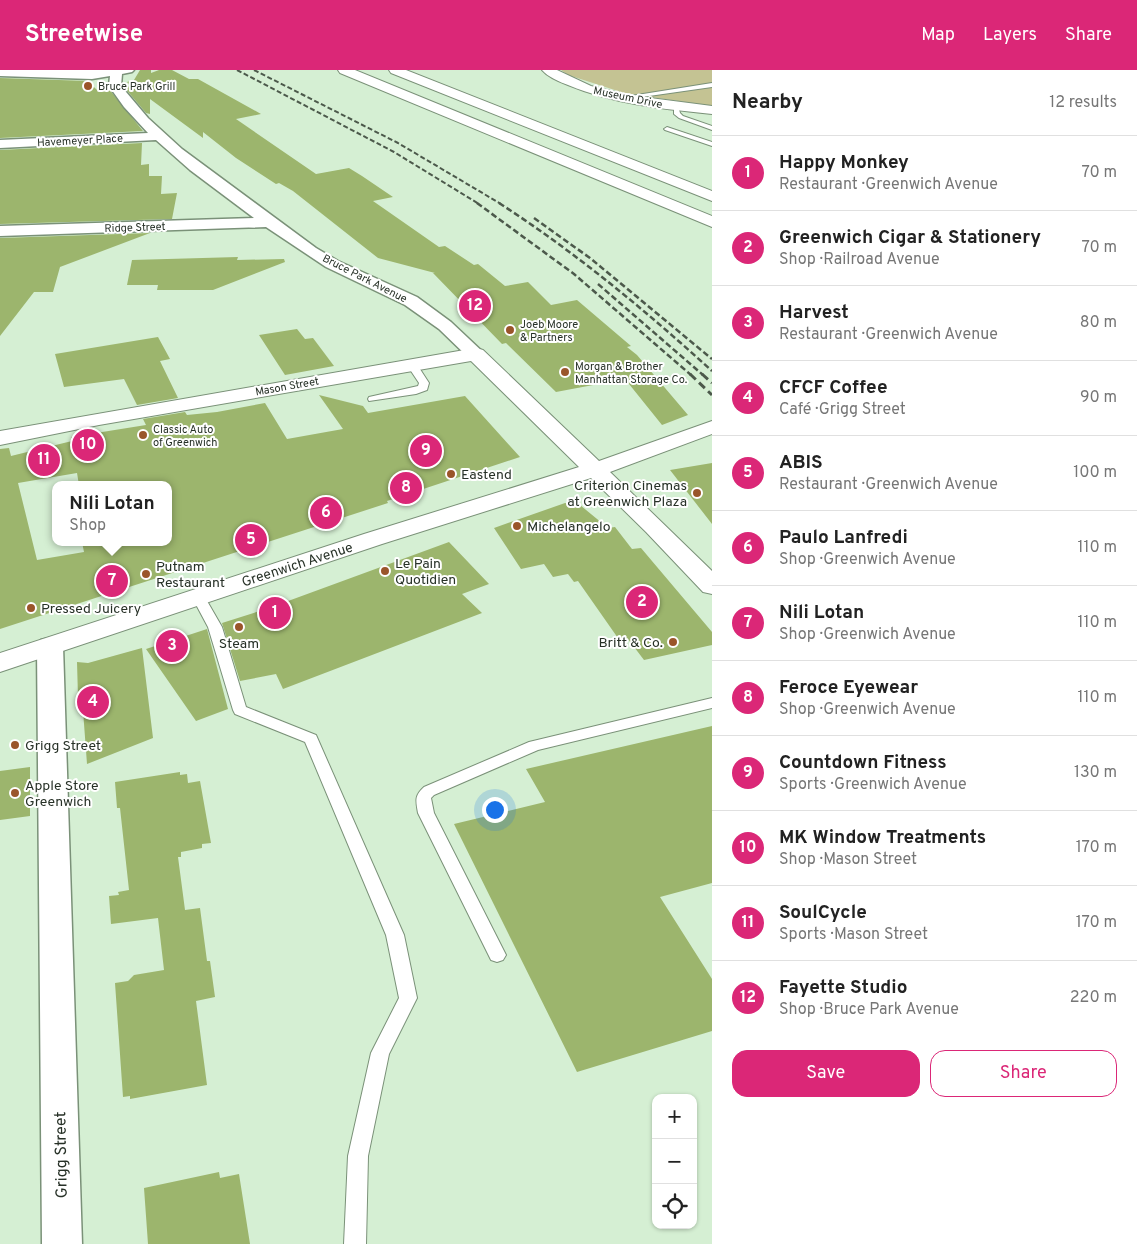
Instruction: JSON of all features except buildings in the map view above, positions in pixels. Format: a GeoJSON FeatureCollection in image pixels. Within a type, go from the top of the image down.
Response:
{"type":"FeatureCollection","features":[{"type":"Feature","properties":{"kind":"main road"},"geometry":{"type":"LineString","coordinates":[[344,70],[712,222]]}},
{"type":"Feature","properties":{"kind":"main road"},"geometry":{"type":"LineString","coordinates":[[395,70],[712,195]]}},
{"type":"Feature","properties":{"kind":"main road","name":"Museum Drive"},"geometry":{"type":"LineString","coordinates":[[548,70],[572,83],[621,98],[712,110]]}},
{"type":"Feature","properties":{"kind":"main road","name":"Mason Street"},"geometry":{"type":"LineString","coordinates":[[0,438],[99,419],[476,354]]}},
{"type":"Feature","properties":{"kind":"main road","name":"Bruce Park Avenue"},"geometry":{"type":"LineString","coordinates":[[476,354],[522,402],[656,527],[712,586]]}},
{"type":"Feature","properties":{"kind":"main road","name":"Mason Street"},"geometry":{"type":"LineString","coordinates":[[0,418],[99,419]]}},
{"type":"Feature","properties":{"kind":"main road","name":"Greenwich Avenue"},"geometry":{"type":"LineString","coordinates":[[0,663],[373,539],[650,452],[712,427]]}},
{"type":"Feature","properties":{"kind":"street"},"geometry":{"type":"LineString","coordinates":[[0,72],[92,75],[120,71]]}},
{"type":"Feature","properties":{"kind":"street","name":"Bruce Park Avenue"},"geometry":{"type":"LineString","coordinates":[[120,71],[115,86],[133,109],[159,136],[214,181],[330,263],[409,300],[451,330],[476,354]]}},
{"type":"Feature","properties":{"kind":"street","name":"Havemeyer Place"},"geometry":{"type":"LineString","coordinates":[[0,144],[159,136]]}},
{"type":"Feature","properties":{"kind":"street","name":"Ridge Street"},"geometry":{"type":"LineString","coordinates":[[0,231],[270,222]]}},
{"type":"Feature","properties":{"kind":"street","name":"Grigg Street"},"geometry":{"type":"LineString","coordinates":[[50,646],[62,1244]]}},
{"type":"Feature","properties":{"kind":"lane"},"geometry":{"type":"LineString","coordinates":[[621,98],[712,85]]}},
{"type":"Feature","properties":{"kind":"lane"},"geometry":{"type":"LineString","coordinates":[[676,106],[677,114],[681,117],[711,127]]}},
{"type":"Feature","properties":{"kind":"lane"},"geometry":{"type":"LineString","coordinates":[[683,135],[711,127]]}},
{"type":"Feature","properties":{"kind":"lane"},"geometry":{"type":"LineString","coordinates":[[667,129],[712,144]]}},
{"type":"Feature","properties":{"kind":"lane"},"geometry":{"type":"LineString","coordinates":[[373,398],[416,391],[423,388],[424,383],[412,365]]}},
{"type":"Feature","properties":{"kind":"lane"},"geometry":{"type":"LineString","coordinates":[[198,598],[215,627],[240,710],[311,739],[396,935],[408,998],[380,1053],[358,1156],[355,1244]]}},
{"type":"Feature","properties":{"kind":"lane"},"geometry":{"type":"LineString","coordinates":[[497,955],[426,813],[423,797],[429,790],[534,746],[712,703]]}},
{"type":"Feature","properties":{"kind":"shaded area"},"geometry":{"type":"Polygon","coordinates":[[[561,70],[712,70],[712,106],[624,93],[568,75],[561,70]]]}},
{"type":"Feature","properties":{"kind":"railway"},"geometry":{"type":"LineString","coordinates":[[237,70],[394,152],[479,204]]}},
{"type":"Feature","properties":{"kind":"railway"},"geometry":{"type":"LineString","coordinates":[[254,70],[398,143],[501,204]]}},
{"type":"Feature","properties":{"kind":"railway"},"geometry":{"type":"LineString","coordinates":[[477,203],[574,274],[691,375]]}},
{"type":"Feature","properties":{"kind":"railway"},"geometry":{"type":"LineString","coordinates":[[499,203],[555,241],[609,282],[712,371]]}},
{"type":"Feature","properties":{"kind":"railway"},"geometry":{"type":"LineString","coordinates":[[534,218],[590,258],[712,359]]}},
{"type":"Feature","properties":{"kind":"railway"},"geometry":{"type":"LineString","coordinates":[[598,284],[703,375]]}},
{"type":"Feature","properties":{"kind":"railway"},"geometry":{"type":"LineString","coordinates":[[690,374],[712,395]]}},
{"type":"Feature","properties":{"kind":"railway"},"geometry":{"type":"LineString","coordinates":[[702,374],[712,383]]}},
{"type":"Feature","properties":{"kind":"place","name":"Bruce Park Grill"},"geometry":{"type":"Point","coordinates":[88,86]}},
{"type":"Feature","properties":{"kind":"place","name":"Fayette Studio"},"geometry":{"type":"Point","coordinates":[475,306]}},
{"type":"Feature","properties":{"kind":"place","name":"Joeb Moore & Partners"},"geometry":{"type":"Point","coordinates":[510,330]}},
{"type":"Feature","properties":{"kind":"place","name":"Morgan & Brother Manhattan Storage Co."},"geometry":{"type":"Point","coordinates":[565,372]}},
{"type":"Feature","properties":{"kind":"place","name":"Classic Auto of Greenwich"},"geometry":{"type":"Point","coordinates":[143,435]}},
{"type":"Feature","properties":{"kind":"place","name":"MK Window Treatments"},"geometry":{"type":"Point","coordinates":[88,445]}},
{"type":"Feature","properties":{"kind":"place","name":"Countdown Fitness"},"geometry":{"type":"Point","coordinates":[426,451]}},
{"type":"Feature","properties":{"kind":"place","name":"SoulCycle"},"geometry":{"type":"Point","coordinates":[44,460]}},
{"type":"Feature","properties":{"kind":"place","name":"Eastend"},"geometry":{"type":"Point","coordinates":[451,474]}},
{"type":"Feature","properties":{"kind":"place","name":"Feroce Eyewear"},"geometry":{"type":"Point","coordinates":[406,488]}},
{"type":"Feature","properties":{"kind":"place","name":"Criterion Cinemas at Greenwich Plaza"},"geometry":{"type":"Point","coordinates":[697,493]}},
{"type":"Feature","properties":{"kind":"place","name":"Paulo Lanfredi"},"geometry":{"type":"Point","coordinates":[326,513]}},
{"type":"Feature","properties":{"kind":"place","name":"Michelangelo"},"geometry":{"type":"Point","coordinates":[517,526]}},
{"type":"Feature","properties":{"kind":"place","name":"ABIS"},"geometry":{"type":"Point","coordinates":[251,540]}},
{"type":"Feature","properties":{"kind":"place","name":"Le Pain Quotidien"},"geometry":{"type":"Point","coordinates":[385,571]}},
{"type":"Feature","properties":{"kind":"place","name":"Putnam Restaurant"},"geometry":{"type":"Point","coordinates":[146,574]}},
{"type":"Feature","properties":{"kind":"place","name":"Nili Lotan"},"geometry":{"type":"Point","coordinates":[112,581]}},
{"type":"Feature","properties":{"kind":"place","name":"Greenwich Cigar & Stationery"},"geometry":{"type":"Point","coordinates":[642,602]}},
{"type":"Feature","properties":{"kind":"place","name":"Pressed Juicery"},"geometry":{"type":"Point","coordinates":[31,608]}},
{"type":"Feature","properties":{"kind":"place","name":"Happy Monkey"},"geometry":{"type":"Point","coordinates":[275,613]}},
{"type":"Feature","properties":{"kind":"place","name":"Steam"},"geometry":{"type":"Point","coordinates":[239,627]}},
{"type":"Feature","properties":{"kind":"place","name":"Britt & Co."},"geometry":{"type":"Point","coordinates":[673,642]}},
{"type":"Feature","properties":{"kind":"place","name":"Harvest"},"geometry":{"type":"Point","coordinates":[172,646]}},
{"type":"Feature","properties":{"kind":"place","name":"CFCF Coffee"},"geometry":{"type":"Point","coordinates":[93,702]}},
{"type":"Feature","properties":{"kind":"place","name":"Grigg Street"},"geometry":{"type":"Point","coordinates":[15,745]}},
{"type":"Feature","properties":{"kind":"place","name":"Apple Store Greenwich"},"geometry":{"type":"Point","coordinates":[15,793]}}]}
